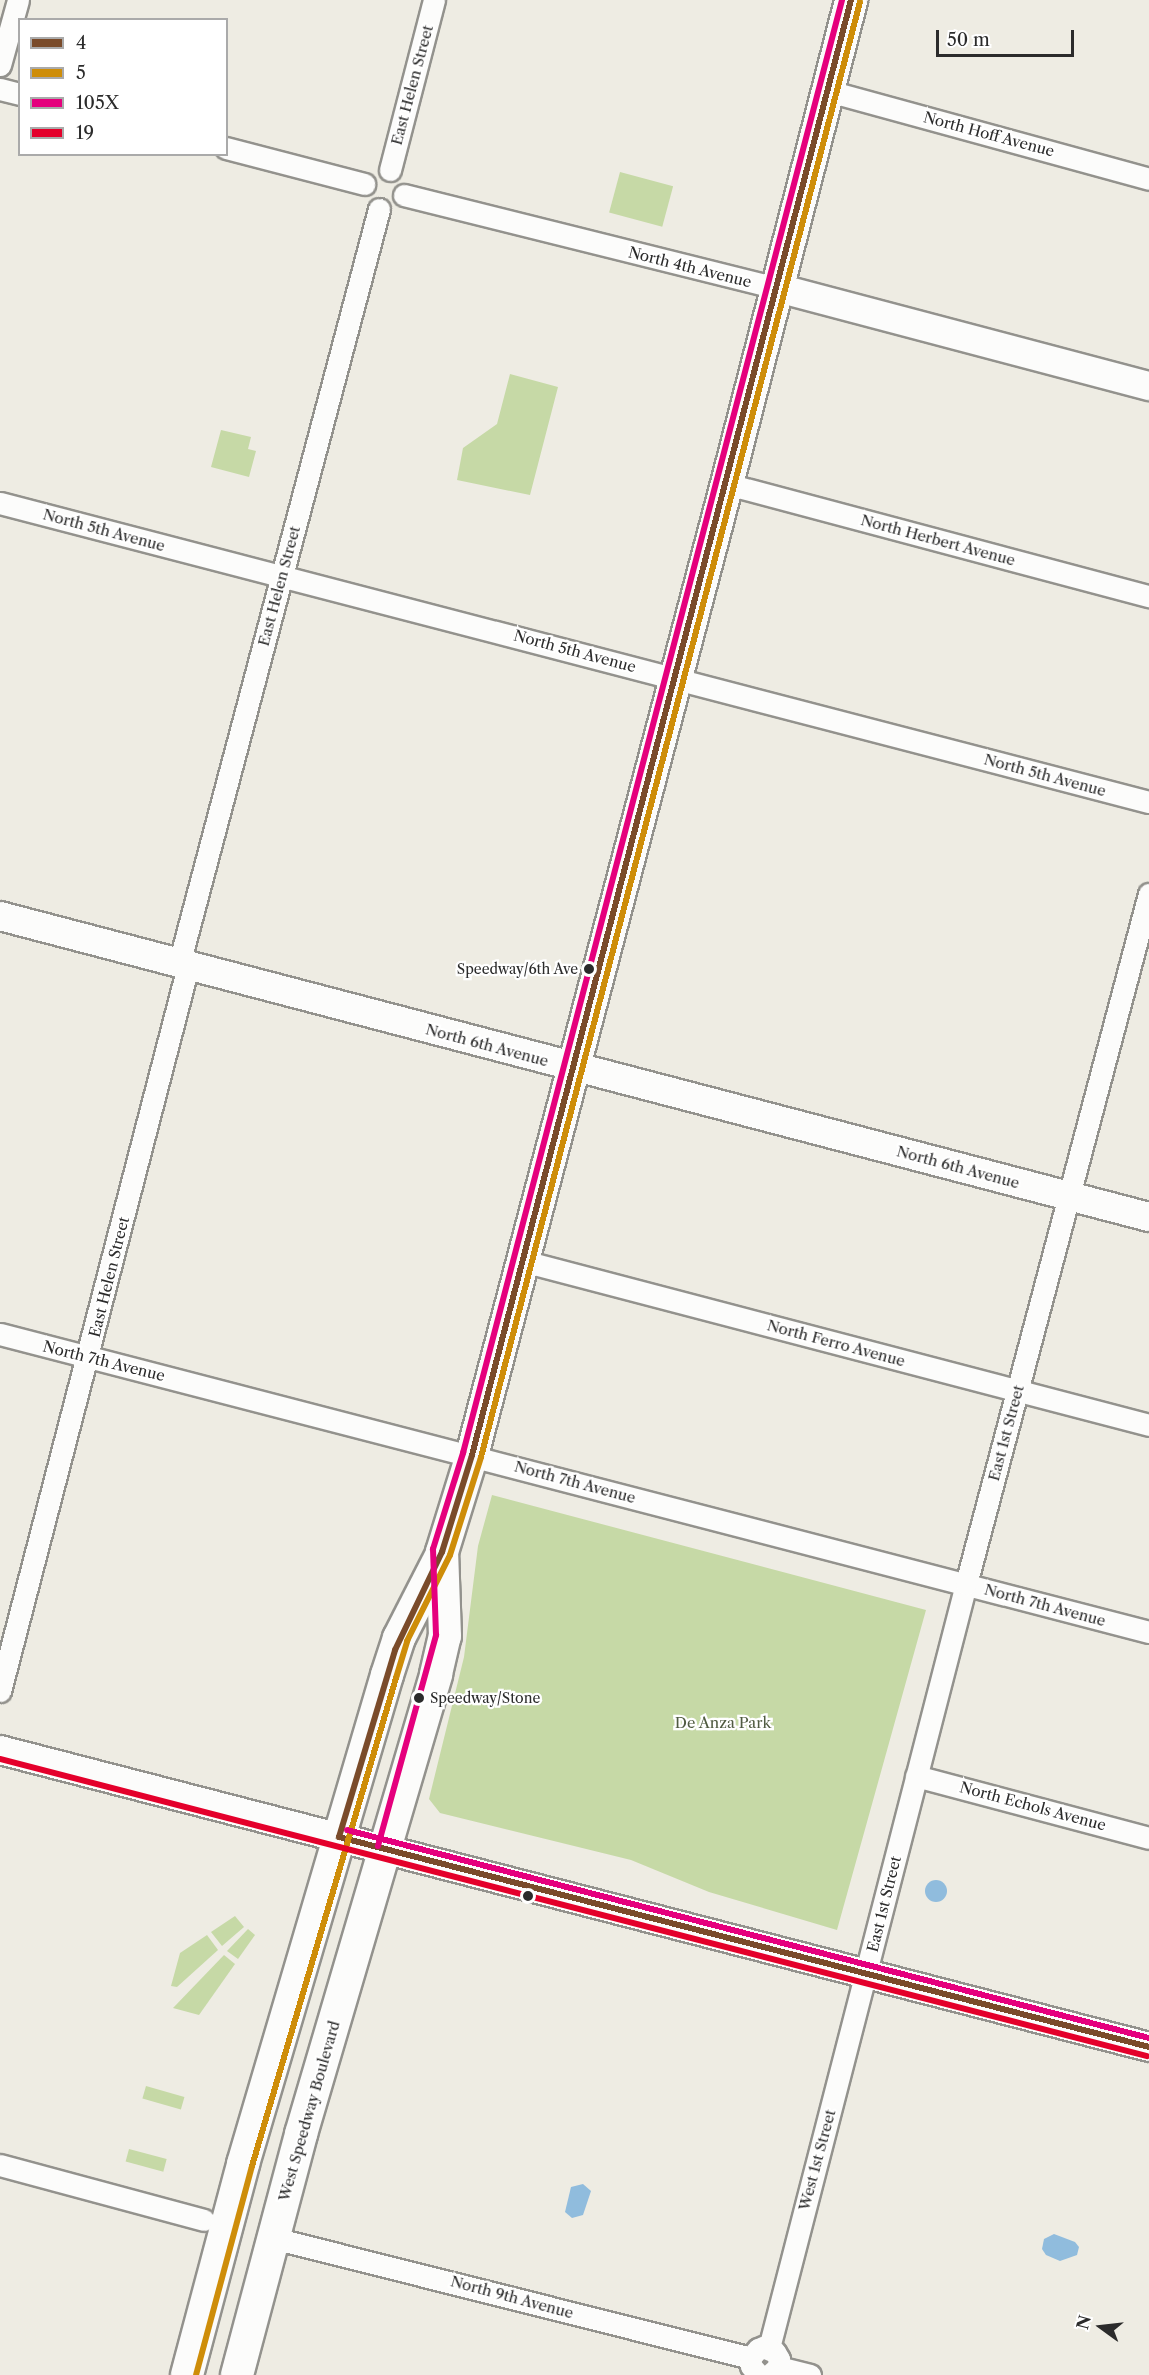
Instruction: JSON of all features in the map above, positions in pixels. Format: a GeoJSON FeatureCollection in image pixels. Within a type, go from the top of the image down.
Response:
{"type":"FeatureCollection","features":[{"type":"Feature","properties":{"kind":"main road"},"geometry":{"type":"LineString","coordinates":[[187,2375],[243,2164],[395,1650],[442,1552],[472,1455],[674,678],[728,484],[851,0]]}},
{"type":"Feature","properties":{"kind":"main road","name":"West Speedway Boulevard"},"geometry":{"type":"LineString","coordinates":[[237,2375],[301,2134],[387,1848],[443,1644],[445,1626],[442,1552]]}},
{"type":"Feature","properties":{"kind":"street"},"geometry":{"type":"LineString","coordinates":[[0,65],[18,0]]}},
{"type":"Feature","properties":{"kind":"street","name":"East Helen Street"},"geometry":{"type":"LineString","coordinates":[[390,170],[434,0]]}},
{"type":"Feature","properties":{"kind":"street"},"geometry":{"type":"LineString","coordinates":[[0,89],[18,94]]}},
{"type":"Feature","properties":{"kind":"street","name":"North Hoff Avenue"},"geometry":{"type":"LineString","coordinates":[[828,92],[1149,179]]}},
{"type":"Feature","properties":{"kind":"street"},"geometry":{"type":"LineString","coordinates":[[228,149],[364,184]]}},
{"type":"Feature","properties":{"kind":"street"},"geometry":{"type":"LineString","coordinates":[[390,170],[403,180],[404,195],[396,206],[379,209],[365,198],[364,184],[373,172],[390,170]]}},
{"type":"Feature","properties":{"kind":"street","name":"North 4th Avenue"},"geometry":{"type":"LineString","coordinates":[[404,195],[778,288],[1149,386]]}},
{"type":"Feature","properties":{"kind":"street","name":"East Helen Street"},"geometry":{"type":"LineString","coordinates":[[0,1691],[88,1355],[282,576],[379,209]]}},
{"type":"Feature","properties":{"kind":"street","name":"North Herbert Avenue"},"geometry":{"type":"LineString","coordinates":[[728,484],[1149,596]]}},
{"type":"Feature","properties":{"kind":"street","name":"North 5th Avenue"},"geometry":{"type":"LineString","coordinates":[[0,503],[1149,802]]}},
{"type":"Feature","properties":{"kind":"street","name":"East 1st Street"},"geometry":{"type":"LineString","coordinates":[[866,1973],[966,1584],[1149,894]]}},
{"type":"Feature","properties":{"kind":"street","name":"North 6th Avenue"},"geometry":{"type":"LineString","coordinates":[[0,916],[1149,1217]]}},
{"type":"Feature","properties":{"kind":"street","name":"North Ferro Avenue"},"geometry":{"type":"LineString","coordinates":[[523,1261],[1149,1425]]}},
{"type":"Feature","properties":{"kind":"street","name":"North 7th Avenue"},"geometry":{"type":"LineString","coordinates":[[0,1334],[1149,1632]]}},
{"type":"Feature","properties":{"kind":"street"},"geometry":{"type":"LineString","coordinates":[[0,1750],[339,1838],[387,1848],[1149,2047]]}},
{"type":"Feature","properties":{"kind":"street","name":"North Echols Avenue"},"geometry":{"type":"LineString","coordinates":[[916,1776],[1149,1838]]}},
{"type":"Feature","properties":{"kind":"street","name":"West 1st Street"},"geometry":{"type":"LineString","coordinates":[[765,2365],[866,1973]]}},
{"type":"Feature","properties":{"kind":"street"},"geometry":{"type":"LineString","coordinates":[[0,2165],[204,2220]]}},
{"type":"Feature","properties":{"kind":"street","name":"North 9th Avenue"},"geometry":{"type":"LineString","coordinates":[[273,2238],[431,2276],[810,2375]]}},
{"type":"Feature","properties":{"kind":"green space"},"geometry":{"type":"Polygon","coordinates":[[[620,172],[673,186],[662,227],[609,213],[620,172]]]}},
{"type":"Feature","properties":{"kind":"green space"},"geometry":{"type":"Polygon","coordinates":[[[510,374],[558,387],[530,495],[457,480],[463,448],[497,424],[510,374]]]}},
{"type":"Feature","properties":{"kind":"green space"},"geometry":{"type":"Polygon","coordinates":[[[221,430],[251,437],[248,449],[256,451],[249,477],[211,467],[221,430]]]}},
{"type":"Feature","properties":{"kind":"green space","name":"De Anza Park"},"geometry":{"type":"Polygon","coordinates":[[[492,1495],[926,1610],[837,1930],[709,1892],[631,1860],[440,1813],[429,1799],[464,1657],[478,1546],[492,1495]]]}},
{"type":"Feature","properties":{"kind":"green space"},"geometry":{"type":"Polygon","coordinates":[[[235,1916],[244,1927],[222,1946],[211,1932],[235,1916]]]}},
{"type":"Feature","properties":{"kind":"green space"},"geometry":{"type":"Polygon","coordinates":[[[248,1929],[255,1935],[238,1959],[227,1951],[248,1929]]]}},
{"type":"Feature","properties":{"kind":"green space"},"geometry":{"type":"Polygon","coordinates":[[[207,1935],[218,1950],[177,1987],[171,1986],[180,1953],[207,1935]]]}},
{"type":"Feature","properties":{"kind":"green space"},"geometry":{"type":"Polygon","coordinates":[[[224,1955],[235,1964],[199,2015],[173,2008],[224,1955]]]}},
{"type":"Feature","properties":{"kind":"green space"},"geometry":{"type":"Polygon","coordinates":[[[146,2086],[184,2097],[181,2110],[142,2098],[146,2086]]]}},
{"type":"Feature","properties":{"kind":"green space"},"geometry":{"type":"Polygon","coordinates":[[[129,2149],[167,2159],[163,2172],[126,2162],[129,2149]]]}},
{"type":"Feature","properties":{"kind":"water"},"geometry":{"type":"Polygon","coordinates":[[[936,1880],[944,1883],[947,1891],[944,1899],[936,1902],[928,1899],[925,1891],[928,1883],[936,1880]]]}},
{"type":"Feature","properties":{"kind":"water"},"geometry":{"type":"Polygon","coordinates":[[[583,2184],[591,2191],[583,2215],[572,2218],[565,2212],[571,2187],[583,2184]]]}},
{"type":"Feature","properties":{"kind":"water"},"geometry":{"type":"Polygon","coordinates":[[[1054,2234],[1075,2242],[1079,2247],[1077,2255],[1060,2261],[1046,2255],[1042,2249],[1044,2239],[1054,2234]]]}},
{"type":"Feature","properties":{"kind":"transit line","name":"105X"},"geometry":{"type":"LineString","coordinates":[[378,1846],[436,1635],[433,1549],[463,1453],[842,0]]}},
{"type":"Feature","properties":{"kind":"transit line","name":"4"},"geometry":{"type":"LineString","coordinates":[[339,1837],[395,1650],[442,1552],[472,1455],[851,0]]}},
{"type":"Feature","properties":{"kind":"transit line","name":"5"},"geometry":{"type":"LineString","coordinates":[[196,2375],[252,2166],[407,1641],[450,1555],[481,1457],[860,2]]}},
{"type":"Feature","properties":{"kind":"transit line","name":"19"},"geometry":{"type":"LineString","coordinates":[[0,1759],[1147,2056]]}},
{"type":"Feature","properties":{"kind":"transit line","name":"105X"},"geometry":{"type":"LineString","coordinates":[[347,1830],[1149,2038]]}},
{"type":"Feature","properties":{"kind":"transit line","name":"4"},"geometry":{"type":"LineString","coordinates":[[339,1837],[1149,2047]]}},
{"type":"Feature","properties":{"kind":"place","name":"Speedway/6th Ave"},"geometry":{"type":"Point","coordinates":[589,969]}},
{"type":"Feature","properties":{"kind":"place","name":"Speedway/Stone"},"geometry":{"type":"Point","coordinates":[419,1698]}}]}
